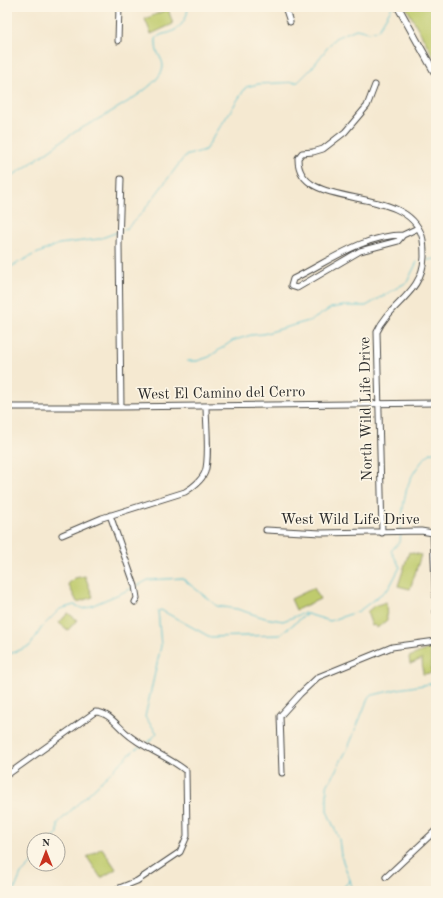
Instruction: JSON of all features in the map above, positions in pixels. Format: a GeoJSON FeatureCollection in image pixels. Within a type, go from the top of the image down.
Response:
{"type":"FeatureCollection","features":[{"type":"Feature","properties":{"kind":"main road"},"geometry":{"type":"LineString","coordinates":[[398,7],[436,75]]}},
{"type":"Feature","properties":{"kind":"street"},"geometry":{"type":"LineString","coordinates":[[118,41],[119,7]]}},
{"type":"Feature","properties":{"kind":"street"},"geometry":{"type":"LineString","coordinates":[[285,7],[290,22]]}},
{"type":"Feature","properties":{"kind":"street","name":"North Wild Life Drive"},"geometry":{"type":"LineString","coordinates":[[375,85],[367,106],[345,132],[323,149],[299,152],[298,161],[305,179],[337,194],[395,207],[412,218],[422,235],[424,256],[419,280],[386,317],[377,332],[382,532]]}},
{"type":"Feature","properties":{"kind":"street"},"geometry":{"type":"LineString","coordinates":[[121,179],[119,245],[122,407]]}},
{"type":"Feature","properties":{"kind":"street"},"geometry":{"type":"LineString","coordinates":[[403,235],[398,241],[360,251],[297,288],[291,286],[293,279],[356,246],[394,235],[403,235],[418,228]]}},
{"type":"Feature","properties":{"kind":"street","name":"West El Camino del Cerro"},"geometry":{"type":"LineString","coordinates":[[7,407],[436,403]]}},
{"type":"Feature","properties":{"kind":"street"},"geometry":{"type":"LineString","coordinates":[[62,535],[110,515],[185,492],[198,482],[205,473],[206,467],[206,406]]}},
{"type":"Feature","properties":{"kind":"street"},"geometry":{"type":"LineString","coordinates":[[110,515],[135,586],[137,598],[135,602]]}},
{"type":"Feature","properties":{"kind":"street","name":"West Wild Life Drive"},"geometry":{"type":"LineString","coordinates":[[266,530],[321,533],[421,531],[433,533],[436,612]]}},
{"type":"Feature","properties":{"kind":"street"},"geometry":{"type":"LineString","coordinates":[[282,773],[280,716],[318,677],[392,647],[436,641]]}},
{"type":"Feature","properties":{"kind":"street"},"geometry":{"type":"LineString","coordinates":[[7,775],[95,712],[100,712],[109,717],[139,743],[176,763],[186,771],[187,836],[180,852],[137,881],[112,891]]}},
{"type":"Feature","properties":{"kind":"street"},"geometry":{"type":"LineString","coordinates":[[386,877],[436,830]]}},
{"type":"Feature","properties":{"kind":"green space"},"geometry":{"type":"Polygon","coordinates":[[[406,7],[436,7],[436,61],[406,7]]]}},
{"type":"Feature","properties":{"kind":"green space"},"geometry":{"type":"Polygon","coordinates":[[[168,9],[173,24],[151,34],[145,19],[168,9]]]}},
{"type":"Feature","properties":{"kind":"green space"},"geometry":{"type":"Polygon","coordinates":[[[409,552],[421,555],[410,589],[398,586],[409,552]]]}},
{"type":"Feature","properties":{"kind":"green space"},"geometry":{"type":"Polygon","coordinates":[[[85,576],[93,597],[77,602],[68,584],[75,578],[85,576]]]}},
{"type":"Feature","properties":{"kind":"green space"},"geometry":{"type":"Polygon","coordinates":[[[314,588],[320,599],[296,610],[291,599],[314,588]]]}},
{"type":"Feature","properties":{"kind":"green space"},"geometry":{"type":"Polygon","coordinates":[[[386,602],[387,620],[377,628],[375,625],[372,626],[367,612],[374,606],[386,602]]]}},
{"type":"Feature","properties":{"kind":"green space"},"geometry":{"type":"Polygon","coordinates":[[[68,613],[77,620],[68,630],[59,623],[68,613]]]}},
{"type":"Feature","properties":{"kind":"green space"},"geometry":{"type":"Polygon","coordinates":[[[430,648],[432,673],[423,674],[422,659],[410,664],[409,657],[430,648]]]}},
{"type":"Feature","properties":{"kind":"green space"},"geometry":{"type":"Polygon","coordinates":[[[102,848],[116,869],[101,878],[87,857],[102,848]]]}},
{"type":"Feature","properties":{"kind":"waterway"},"geometry":{"type":"LineString","coordinates":[[7,179],[75,132],[123,105],[147,88],[162,71],[163,65],[157,51],[156,39],[160,35],[171,32],[179,27],[186,17],[188,7]]}},
{"type":"Feature","properties":{"kind":"waterway"},"geometry":{"type":"LineString","coordinates":[[121,231],[127,228],[141,214],[185,156],[205,150],[246,87],[258,84],[298,82],[311,69],[335,38],[356,29],[369,32],[378,30],[392,7]]}},
{"type":"Feature","properties":{"kind":"waterway"},"geometry":{"type":"LineString","coordinates":[[36,254],[59,244],[99,239],[118,232]]}},
{"type":"Feature","properties":{"kind":"waterway"},"geometry":{"type":"LineString","coordinates":[[7,272],[12,266],[33,255]]}},
{"type":"Feature","properties":{"kind":"waterway"},"geometry":{"type":"LineString","coordinates":[[428,260],[436,259]]}},
{"type":"Feature","properties":{"kind":"waterway"},"geometry":{"type":"LineString","coordinates":[[187,361],[197,361],[209,357],[232,341],[312,320],[331,308],[343,306],[366,306],[407,282],[417,262]]}},
{"type":"Feature","properties":{"kind":"waterway"},"geometry":{"type":"LineString","coordinates":[[401,529],[405,495],[410,480],[414,472],[425,458],[436,451]]}},
{"type":"Feature","properties":{"kind":"waterway"},"geometry":{"type":"LineString","coordinates":[[137,586],[148,580],[182,578],[217,606],[237,609],[265,618],[283,621],[304,613],[330,621],[359,611],[389,588],[400,567],[391,551],[400,541],[401,533]]}},
{"type":"Feature","properties":{"kind":"waterway"},"geometry":{"type":"LineString","coordinates":[[7,655],[30,646],[42,627],[60,609],[74,605],[84,609],[133,588]]}},
{"type":"Feature","properties":{"kind":"waterway"},"geometry":{"type":"LineString","coordinates":[[147,744],[157,733],[145,717],[161,646],[158,611],[161,610],[210,637],[280,635],[306,614]]}},
{"type":"Feature","properties":{"kind":"waterway"},"geometry":{"type":"LineString","coordinates":[[329,891],[342,889],[350,880],[341,856],[339,839],[327,811],[327,786],[348,748],[369,696],[398,689],[436,683]]}},
{"type":"Feature","properties":{"kind":"waterway"},"geometry":{"type":"LineString","coordinates":[[58,832],[58,823],[135,749],[142,746]]}},
{"type":"Feature","properties":{"kind":"waterway"},"geometry":{"type":"LineString","coordinates":[[14,891],[21,874],[26,869]]}},
{"type":"Feature","properties":{"kind":"waterway"},"geometry":{"type":"LineString","coordinates":[[350,880],[353,891]]}}]}
